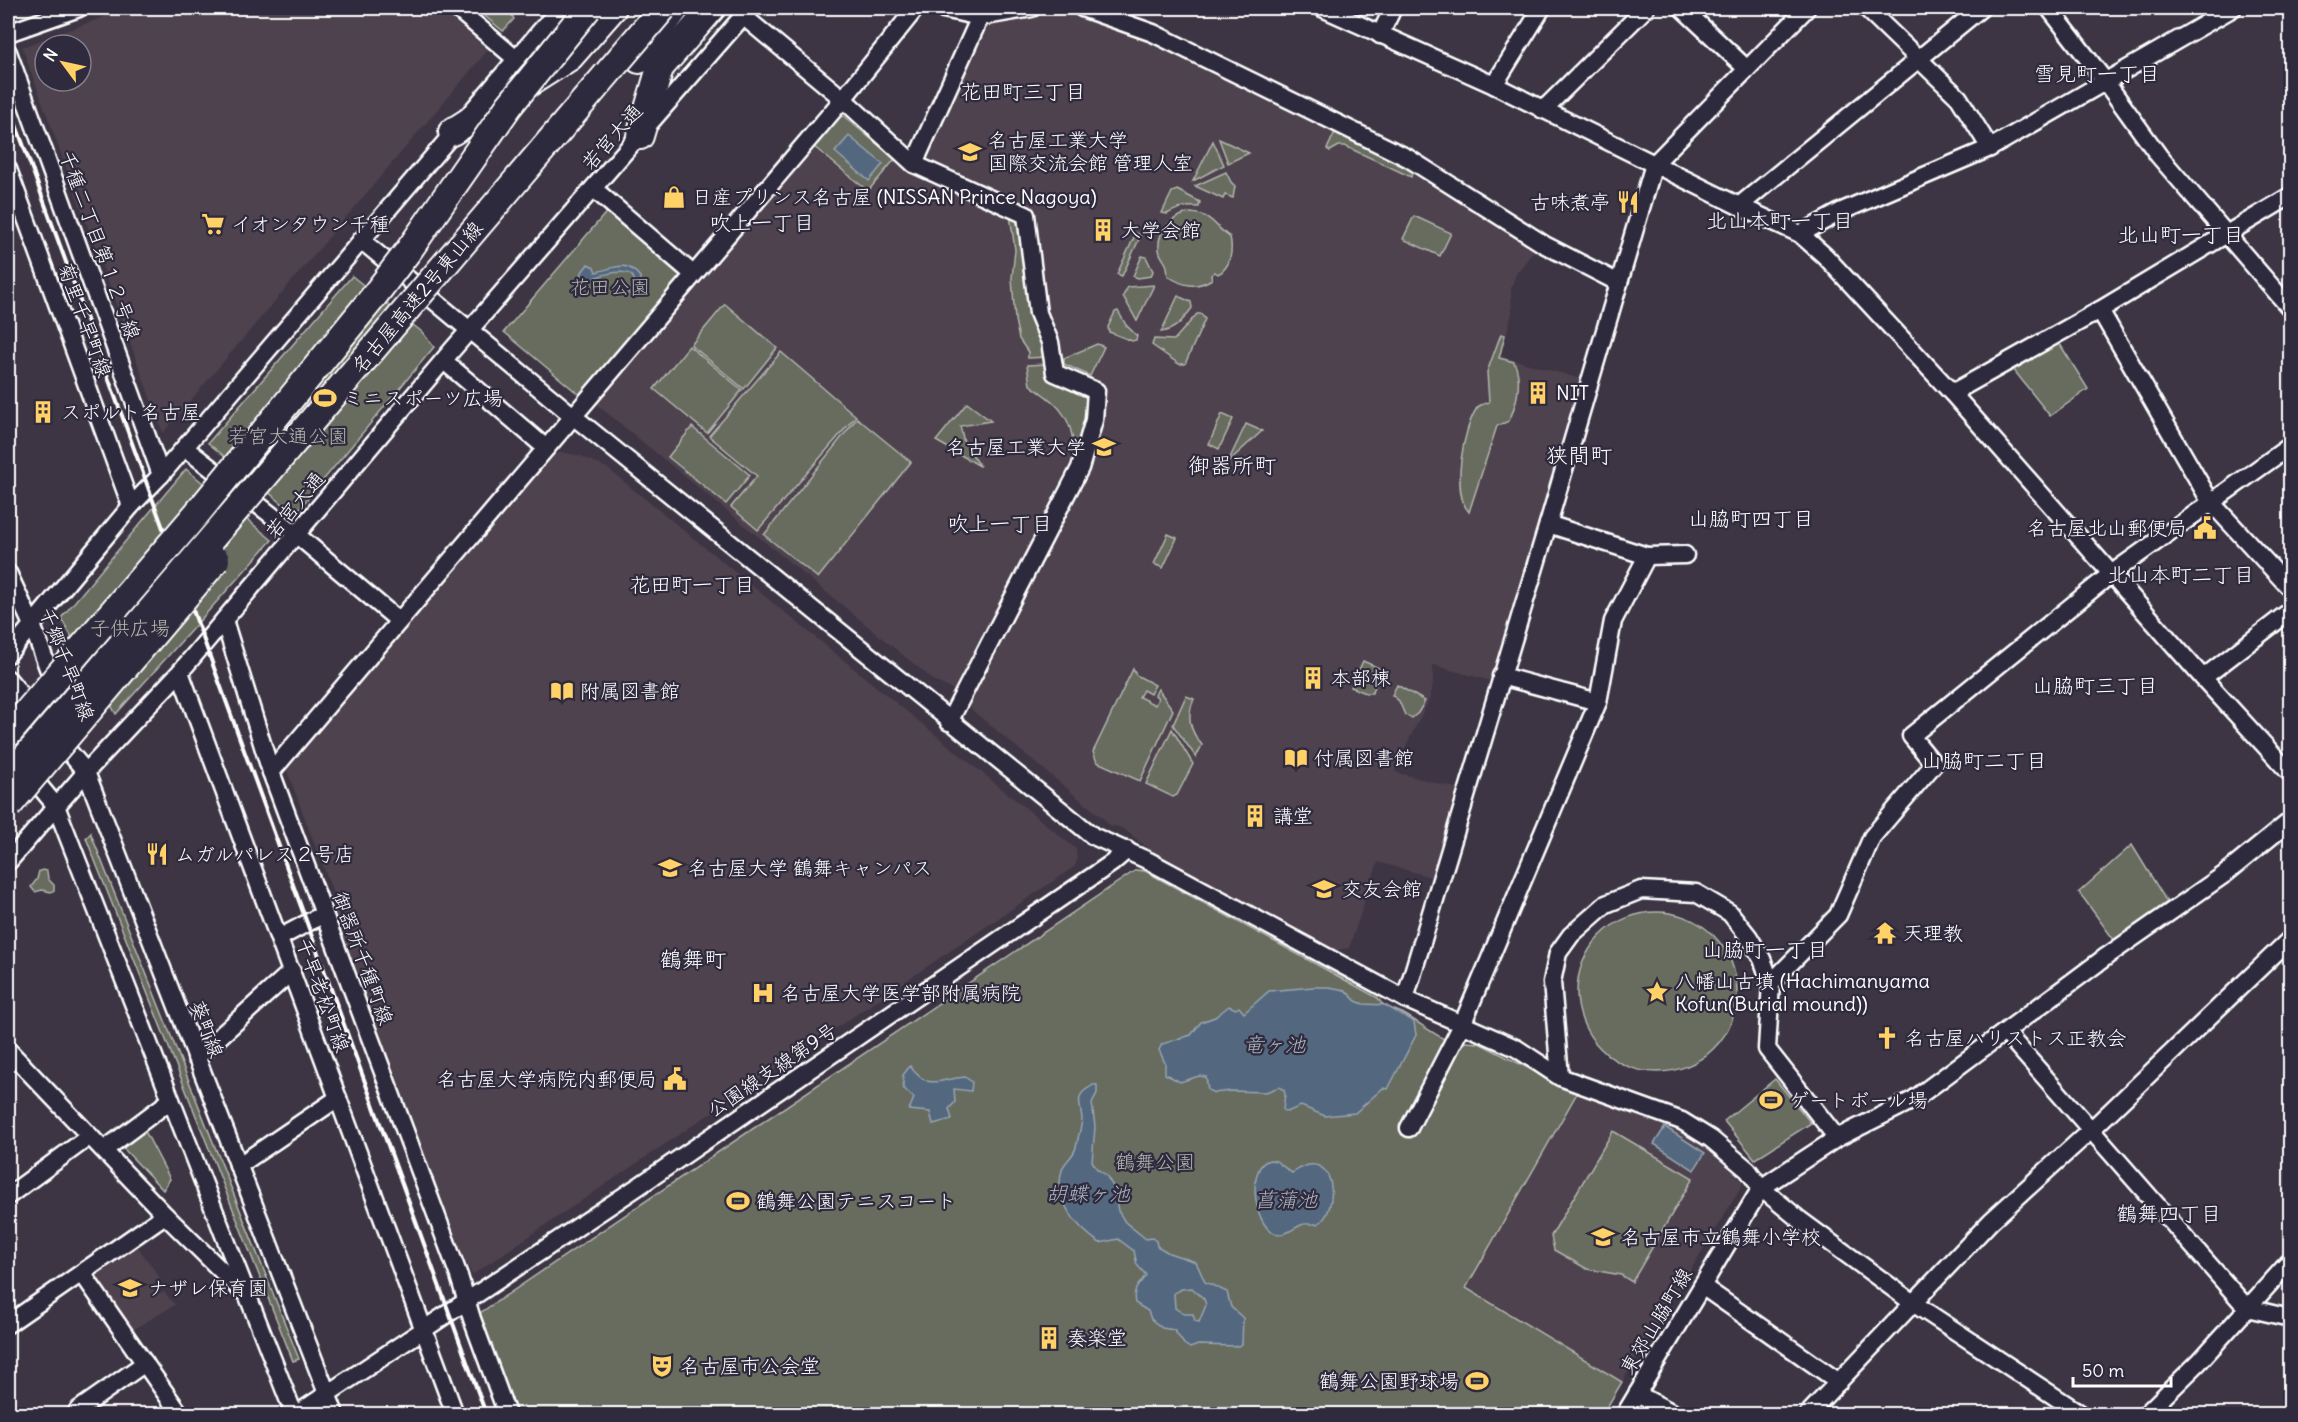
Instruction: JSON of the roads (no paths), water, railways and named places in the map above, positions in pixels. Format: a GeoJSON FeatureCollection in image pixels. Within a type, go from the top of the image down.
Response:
{"type":"FeatureCollection","features":[{"type":"Feature","properties":{"kind":"highway"},"geometry":{"type":"LineString","coordinates":[[8,748],[80,658],[203,514],[391,274],[509,106],[588,8]]}},
{"type":"Feature","properties":{"kind":"highway"},"geometry":{"type":"LineString","coordinates":[[452,132],[570,57],[613,8]]}},
{"type":"Feature","properties":{"kind":"highway","name":"名古屋高速2号東山線"},"geometry":{"type":"LineString","coordinates":[[8,748],[203,514],[641,8]]}},
{"type":"Feature","properties":{"kind":"highway","name":"名古屋高速2号東山線"},"geometry":{"type":"LineString","coordinates":[[8,778],[342,395],[578,117],[663,8]]}},
{"type":"Feature","properties":{"kind":"highway"},"geometry":{"type":"LineString","coordinates":[[8,806],[226,548],[342,395],[578,117],[639,60],[676,8]]}},
{"type":"Feature","properties":{"kind":"highway"},"geometry":{"type":"LineString","coordinates":[[640,136],[660,68],[712,8]]}},
{"type":"Feature","properties":{"kind":"highway"},"geometry":{"type":"LineString","coordinates":[[8,736],[203,514]]}},
{"type":"Feature","properties":{"kind":"highway"},"geometry":{"type":"LineString","coordinates":[[8,736],[80,658]]}},
{"type":"Feature","properties":{"kind":"street"},"geometry":{"type":"LineString","coordinates":[[8,33],[79,8]]}},
{"type":"Feature","properties":{"kind":"street"},"geometry":{"type":"LineString","coordinates":[[456,8],[516,59]]}},
{"type":"Feature","properties":{"kind":"street"},"geometry":{"type":"LineString","coordinates":[[8,654],[131,506],[161,475],[560,8]]}},
{"type":"Feature","properties":{"kind":"street"},"geometry":{"type":"LineString","coordinates":[[271,772],[843,99],[916,8]]}},
{"type":"Feature","properties":{"kind":"street"},"geometry":{"type":"LineString","coordinates":[[939,8],[980,18],[1032,8]]}},
{"type":"Feature","properties":{"kind":"street"},"geometry":{"type":"LineString","coordinates":[[1082,8],[1153,33],[1408,158],[1545,245],[1619,283]]}},
{"type":"Feature","properties":{"kind":"street"},"geometry":{"type":"LineString","coordinates":[[1322,8],[1494,85],[1738,206],[1800,234],[1825,256],[1952,393],[2203,678],[2290,773]]}},
{"type":"Feature","properties":{"kind":"street"},"geometry":{"type":"LineString","coordinates":[[1380,35],[1394,8]]}},
{"type":"Feature","properties":{"kind":"street"},"geometry":{"type":"LineString","coordinates":[[1494,85],[1542,8]]}},
{"type":"Feature","properties":{"kind":"street"},"geometry":{"type":"LineString","coordinates":[[1543,110],[1646,8]]}},
{"type":"Feature","properties":{"kind":"street"},"geometry":{"type":"LineString","coordinates":[[1683,8],[1747,69]]}},
{"type":"Feature","properties":{"kind":"street"},"geometry":{"type":"LineString","coordinates":[[1405,999],[1654,164],[1807,8]]}},
{"type":"Feature","properties":{"kind":"street"},"geometry":{"type":"LineString","coordinates":[[1866,8],[1959,98],[1990,148]]}},
{"type":"Feature","properties":{"kind":"street"},"geometry":{"type":"LineString","coordinates":[[1738,206],[1981,8]]}},
{"type":"Feature","properties":{"kind":"street"},"geometry":{"type":"LineString","coordinates":[[2049,8],[2159,156],[2290,308]]}},
{"type":"Feature","properties":{"kind":"street"},"geometry":{"type":"LineString","coordinates":[[1800,234],[1842,211],[1990,148],[2233,8]]}},
{"type":"Feature","properties":{"kind":"street"},"geometry":{"type":"LineString","coordinates":[[746,12],[914,164],[1026,215],[1038,314],[1050,342],[1055,373],[1096,391],[1094,420],[1080,468],[950,722]]}},
{"type":"Feature","properties":{"kind":"street","name":"若宮大通"},"geometry":{"type":"LineString","coordinates":[[8,862],[86,772],[180,672],[470,330],[746,12]]}},
{"type":"Feature","properties":{"kind":"street"},"geometry":{"type":"LineString","coordinates":[[914,164],[980,18]]}},
{"type":"Feature","properties":{"kind":"street","name":"千種二丁目第１２号線"},"geometry":{"type":"LineString","coordinates":[[8,52],[161,475]]}},
{"type":"Feature","properties":{"kind":"street","name":"菊里千早町線"},"geometry":{"type":"LineString","coordinates":[[9,178],[131,506]]}},
{"type":"Feature","properties":{"kind":"street"},"geometry":{"type":"LineString","coordinates":[[594,189],[693,274]]}},
{"type":"Feature","properties":{"kind":"street"},"geometry":{"type":"LineString","coordinates":[[1952,393],[2100,310],[2290,196]]}},
{"type":"Feature","properties":{"kind":"street"},"geometry":{"type":"LineString","coordinates":[[361,240],[573,416],[1093,836],[1127,850],[1405,999],[1516,1048],[1560,1077],[1682,1121],[1711,1139],[1748,1170],[1761,1188],[1800,1220],[1913,1303],[2081,1414]]}},
{"type":"Feature","properties":{"kind":"street"},"geometry":{"type":"LineString","coordinates":[[2100,310],[2210,501],[2290,588]]}},
{"type":"Feature","properties":{"kind":"street"},"geometry":{"type":"LineString","coordinates":[[444,361],[546,448]]}},
{"type":"Feature","properties":{"kind":"street"},"geometry":{"type":"LineString","coordinates":[[1771,983],[1838,915],[1872,837],[1934,764],[1911,736],[2112,574],[2210,501],[2290,446]]}},
{"type":"Feature","properties":{"kind":"street"},"geometry":{"type":"LineString","coordinates":[[184,448],[297,535],[399,621]]}},
{"type":"Feature","properties":{"kind":"street"},"geometry":{"type":"LineString","coordinates":[[1548,524],[1647,556],[1685,555]]}},
{"type":"Feature","properties":{"kind":"street"},"geometry":{"type":"LineString","coordinates":[[1409,1128],[1462,1025],[1598,702],[1613,621],[1647,556]]}},
{"type":"Feature","properties":{"kind":"street","name":"千郷千早町線"},"geometry":{"type":"LineString","coordinates":[[8,573],[32,625],[86,772]]}},
{"type":"Feature","properties":{"kind":"street"},"geometry":{"type":"LineString","coordinates":[[2203,678],[2290,611]]}},
{"type":"Feature","properties":{"kind":"street","name":"御器所千種町線"},"geometry":{"type":"LineString","coordinates":[[224,620],[271,772],[462,1283],[472,1319],[507,1414]]}},
{"type":"Feature","properties":{"kind":"street","name":"千早老松町線"},"geometry":{"type":"LineString","coordinates":[[180,672],[455,1414]]}},
{"type":"Feature","properties":{"kind":"street"},"geometry":{"type":"LineString","coordinates":[[1501,676],[1598,702]]}},
{"type":"Feature","properties":{"kind":"street","name":"葵町線"},"geometry":{"type":"LineString","coordinates":[[8,679],[86,772],[335,1414]]}},
{"type":"Feature","properties":{"kind":"street"},"geometry":{"type":"LineString","coordinates":[[8,691],[56,806],[246,1295],[296,1414]]}},
{"type":"Feature","properties":{"kind":"street"},"geometry":{"type":"LineString","coordinates":[[8,748],[56,806]]}},
{"type":"Feature","properties":{"kind":"street"},"geometry":{"type":"LineString","coordinates":[[1761,1188],[1836,1138],[1913,1100],[2107,956],[2225,874],[2290,822]]}},
{"type":"Feature","properties":{"kind":"street","name":"公園線支線第9号"},"geometry":{"type":"LineString","coordinates":[[296,1414],[427,1338],[468,1300],[1105,868],[1127,850]]}},
{"type":"Feature","properties":{"kind":"street"},"geometry":{"type":"LineString","coordinates":[[1560,1077],[1552,982],[1558,953],[1571,934],[1606,904],[1641,890],[1696,893],[1730,913],[1749,936],[1762,959],[1771,983],[1767,1050],[1836,1138]]}},
{"type":"Feature","properties":{"kind":"street"},"geometry":{"type":"LineString","coordinates":[[279,938],[324,914]]}},
{"type":"Feature","properties":{"kind":"street"},"geometry":{"type":"LineString","coordinates":[[1808,1414],[1991,1221],[2090,1131],[2290,939]]}},
{"type":"Feature","properties":{"kind":"street"},"geometry":{"type":"LineString","coordinates":[[196,1058],[291,971]]}},
{"type":"Feature","properties":{"kind":"street"},"geometry":{"type":"LineString","coordinates":[[2006,1033],[2247,1308],[2290,1318]]}},
{"type":"Feature","properties":{"kind":"street"},"geometry":{"type":"LineString","coordinates":[[8,1050],[165,1215],[246,1295]]}},
{"type":"Feature","properties":{"kind":"street"},"geometry":{"type":"LineString","coordinates":[[238,1166],[338,1098]]}},
{"type":"Feature","properties":{"kind":"street"},"geometry":{"type":"LineString","coordinates":[[104,1150],[171,1100]]}},
{"type":"Feature","properties":{"kind":"street"},"geometry":{"type":"LineString","coordinates":[[8,1196],[90,1136]]}},
{"type":"Feature","properties":{"kind":"street","name":"東郊山脇町線"},"geometry":{"type":"LineString","coordinates":[[1624,1414],[1761,1188]]}},
{"type":"Feature","properties":{"kind":"street"},"geometry":{"type":"LineString","coordinates":[[8,1324],[165,1215]]}},
{"type":"Feature","properties":{"kind":"street"},"geometry":{"type":"LineString","coordinates":[[2146,1414],[2199,1362],[2290,1261]]}},
{"type":"Feature","properties":{"kind":"street"},"geometry":{"type":"LineString","coordinates":[[82,1273],[180,1414]]}},
{"type":"Feature","properties":{"kind":"street"},"geometry":{"type":"LineString","coordinates":[[1702,1286],[1839,1382]]}},
{"type":"Feature","properties":{"kind":"street"},"geometry":{"type":"LineString","coordinates":[[75,1414],[145,1363]]}},
{"type":"Feature","properties":{"kind":"street"},"geometry":{"type":"LineString","coordinates":[[1637,1394],[1675,1414]]}},
{"type":"Feature","properties":{"kind":"water"},"geometry":{"type":"Polygon","coordinates":[[[849,136],[883,164],[869,181],[835,152],[849,136]]]}},
{"type":"Feature","properties":{"kind":"water"},"geometry":{"type":"Polygon","coordinates":[[[588,264],[594,267],[596,272],[620,266],[630,268],[640,277],[639,293],[630,295],[627,291],[634,286],[634,280],[628,273],[623,272],[611,273],[587,283],[581,279],[582,272],[588,264]]]}},
{"type":"Feature","properties":{"kind":"water","name":"竜ヶ池"},"geometry":{"type":"Polygon","coordinates":[[[1313,987],[1345,990],[1356,1001],[1363,1004],[1385,1005],[1414,1022],[1416,1035],[1388,1089],[1383,1088],[1355,1113],[1325,1116],[1301,1106],[1287,1112],[1283,1110],[1284,1090],[1279,1087],[1266,1092],[1214,1093],[1208,1090],[1206,1077],[1199,1076],[1180,1082],[1165,1074],[1165,1063],[1159,1050],[1162,1044],[1191,1035],[1201,1022],[1215,1017],[1229,1006],[1236,1009],[1239,1007],[1244,1013],[1269,991],[1313,987]]]}},
{"type":"Feature","properties":{"kind":"water"},"geometry":{"type":"Polygon","coordinates":[[[910,1066],[923,1079],[929,1081],[965,1077],[972,1082],[971,1091],[954,1089],[955,1102],[949,1109],[952,1119],[933,1124],[930,1112],[909,1110],[914,1098],[903,1088],[903,1075],[910,1066]]]}},
{"type":"Feature","properties":{"kind":"water","name":"胡蝶ヶ池"},"geometry":{"type":"Polygon","coordinates":[[[1093,1085],[1097,1085],[1097,1093],[1092,1103],[1095,1127],[1092,1161],[1097,1169],[1106,1175],[1114,1188],[1118,1211],[1125,1222],[1146,1239],[1152,1238],[1156,1241],[1157,1246],[1169,1253],[1196,1262],[1205,1282],[1227,1292],[1231,1307],[1243,1318],[1242,1344],[1238,1346],[1198,1345],[1190,1348],[1184,1344],[1174,1330],[1162,1328],[1151,1319],[1148,1311],[1135,1303],[1135,1291],[1146,1275],[1137,1265],[1134,1251],[1118,1239],[1100,1243],[1075,1221],[1069,1212],[1061,1192],[1062,1170],[1076,1147],[1082,1120],[1079,1102],[1081,1094],[1093,1085]],[[1192,1288],[1174,1293],[1175,1308],[1184,1314],[1193,1314],[1195,1321],[1199,1322],[1206,1305],[1204,1299],[1192,1288]]]}},
{"type":"Feature","properties":{"kind":"water"},"geometry":{"type":"Polygon","coordinates":[[[1665,1127],[1705,1153],[1694,1170],[1654,1144],[1665,1127]]]}},
{"type":"Feature","properties":{"kind":"water","name":"菖蒲池"},"geometry":{"type":"Polygon","coordinates":[[[1270,1160],[1276,1161],[1292,1173],[1309,1165],[1318,1166],[1325,1171],[1331,1188],[1331,1199],[1325,1217],[1319,1223],[1303,1224],[1280,1234],[1271,1232],[1264,1224],[1259,1213],[1255,1186],[1257,1174],[1262,1165],[1270,1160]]]}},
{"type":"Feature","properties":{"kind":"railway"},"geometry":{"type":"LineString","coordinates":[[8,103],[486,1414]]}},
{"type":"Feature","properties":{"kind":"place","name":"名古屋工業大学 国際交流会館 管理人室"},"geometry":{"type":"Point","coordinates":[970,152]}},
{"type":"Feature","properties":{"kind":"place","name":"日産プリンス名古屋 (NISSAN Prince Nagoya)"},"geometry":{"type":"Point","coordinates":[674,197]}},
{"type":"Feature","properties":{"kind":"place","name":"古味煮亭"},"geometry":{"type":"Point","coordinates":[1628,202]}},
{"type":"Feature","properties":{"kind":"place","name":"イオンタウン千種"},"geometry":{"type":"Point","coordinates":[213,224]}},
{"type":"Feature","properties":{"kind":"place","name":"大学会館"},"geometry":{"type":"Point","coordinates":[1103,230]}},
{"type":"Feature","properties":{"kind":"place","name":"NIT"},"geometry":{"type":"Point","coordinates":[1538,393]}},
{"type":"Feature","properties":{"kind":"place","name":"ミニスポーツ広場"},"geometry":{"type":"Point","coordinates":[325,398]}},
{"type":"Feature","properties":{"kind":"place","name":"スポルト名古屋"},"geometry":{"type":"Point","coordinates":[43,412]}},
{"type":"Feature","properties":{"kind":"place","name":"名古屋工業大学"},"geometry":{"type":"Point","coordinates":[1104,447]}},
{"type":"Feature","properties":{"kind":"place","name":"名古屋北山郵便局"},"geometry":{"type":"Point","coordinates":[2205,528]}},
{"type":"Feature","properties":{"kind":"place","name":"本部棟"},"geometry":{"type":"Point","coordinates":[1313,678]}},
{"type":"Feature","properties":{"kind":"place","name":"附属図書館"},"geometry":{"type":"Point","coordinates":[562,691]}},
{"type":"Feature","properties":{"kind":"place","name":"付属図書館"},"geometry":{"type":"Point","coordinates":[1296,758]}},
{"type":"Feature","properties":{"kind":"place","name":"講堂"},"geometry":{"type":"Point","coordinates":[1255,816]}},
{"type":"Feature","properties":{"kind":"place","name":"ムガルパレス２号店"},"geometry":{"type":"Point","coordinates":[157,854]}},
{"type":"Feature","properties":{"kind":"place","name":"名古屋大学 鶴舞キャンパス"},"geometry":{"type":"Point","coordinates":[670,868]}},
{"type":"Feature","properties":{"kind":"place","name":"交友会館"},"geometry":{"type":"Point","coordinates":[1324,889]}},
{"type":"Feature","properties":{"kind":"place","name":"天理教"},"geometry":{"type":"Point","coordinates":[1885,933]}},
{"type":"Feature","properties":{"kind":"place","name":"八幡山古墳 (Hachimanyama Kofun(Burial mound))"},"geometry":{"type":"Point","coordinates":[1657,992]}},
{"type":"Feature","properties":{"kind":"place","name":"名古屋大学医学部附属病院"},"geometry":{"type":"Point","coordinates":[763,993]}},
{"type":"Feature","properties":{"kind":"place","name":"名古屋ハリストス正教会"},"geometry":{"type":"Point","coordinates":[1887,1038]}},
{"type":"Feature","properties":{"kind":"place","name":"名古屋大学病院内郵便局"},"geometry":{"type":"Point","coordinates":[675,1079]}},
{"type":"Feature","properties":{"kind":"place","name":"ゲートボール場"},"geometry":{"type":"Point","coordinates":[1771,1100]}},
{"type":"Feature","properties":{"kind":"place","name":"鶴舞公園テニスコート"},"geometry":{"type":"Point","coordinates":[738,1201]}},
{"type":"Feature","properties":{"kind":"place","name":"名古屋市立鶴舞小学校"},"geometry":{"type":"Point","coordinates":[1603,1237]}},
{"type":"Feature","properties":{"kind":"place","name":"ナザレ保育園"},"geometry":{"type":"Point","coordinates":[130,1288]}},
{"type":"Feature","properties":{"kind":"place","name":"奏楽堂"},"geometry":{"type":"Point","coordinates":[1049,1338]}},
{"type":"Feature","properties":{"kind":"place","name":"名古屋市公会堂"},"geometry":{"type":"Point","coordinates":[662,1366]}},
{"type":"Feature","properties":{"kind":"place","name":"鶴舞公園野球場"},"geometry":{"type":"Point","coordinates":[1477,1381]}},
{"type":"Feature","properties":{"kind":"district","name":"雪見町一丁目"},"geometry":{"type":"Point","coordinates":[2097,74]}},
{"type":"Feature","properties":{"kind":"district","name":"花田町三丁目"},"geometry":{"type":"Point","coordinates":[1023,92]}},
{"type":"Feature","properties":{"kind":"district","name":"北山本町一丁目"},"geometry":{"type":"Point","coordinates":[1780,221]}},
{"type":"Feature","properties":{"kind":"district","name":"吹上一丁目"},"geometry":{"type":"Point","coordinates":[762,223]}},
{"type":"Feature","properties":{"kind":"district","name":"北山町一丁目"},"geometry":{"type":"Point","coordinates":[2181,235]}},
{"type":"Feature","properties":{"kind":"district","name":"狭間町"},"geometry":{"type":"Point","coordinates":[1579,455]}},
{"type":"Feature","properties":{"kind":"district","name":"御器所町"},"geometry":{"type":"Point","coordinates":[1232,465]}},
{"type":"Feature","properties":{"kind":"district","name":"山脇町四丁目"},"geometry":{"type":"Point","coordinates":[1751,519]}},
{"type":"Feature","properties":{"kind":"district","name":"吹上一丁目"},"geometry":{"type":"Point","coordinates":[1000,524]}},
{"type":"Feature","properties":{"kind":"district","name":"北山本町二丁目"},"geometry":{"type":"Point","coordinates":[2181,575]}},
{"type":"Feature","properties":{"kind":"district","name":"花田町一丁目"},"geometry":{"type":"Point","coordinates":[692,585]}},
{"type":"Feature","properties":{"kind":"district","name":"山脇町三丁目"},"geometry":{"type":"Point","coordinates":[2095,686]}},
{"type":"Feature","properties":{"kind":"district","name":"山脇町二丁目"},"geometry":{"type":"Point","coordinates":[1984,761]}},
{"type":"Feature","properties":{"kind":"district","name":"山脇町一丁目"},"geometry":{"type":"Point","coordinates":[1765,950]}},
{"type":"Feature","properties":{"kind":"district","name":"鶴舞町"},"geometry":{"type":"Point","coordinates":[693,959]}},
{"type":"Feature","properties":{"kind":"district","name":"鶴舞四丁目"},"geometry":{"type":"Point","coordinates":[2169,1214]}},
{"type":"Feature","properties":{"kind":"park label","name":"花田公園"},"geometry":{"type":"Point","coordinates":[610,287]}},
{"type":"Feature","properties":{"kind":"park label","name":"若宮大通公園"},"geometry":{"type":"Point","coordinates":[288,436]}},
{"type":"Feature","properties":{"kind":"park label","name":"子供広場"},"geometry":{"type":"Point","coordinates":[130,628]}},
{"type":"Feature","properties":{"kind":"park label","name":"鶴舞公園"},"geometry":{"type":"Point","coordinates":[1155,1162]}}]}
